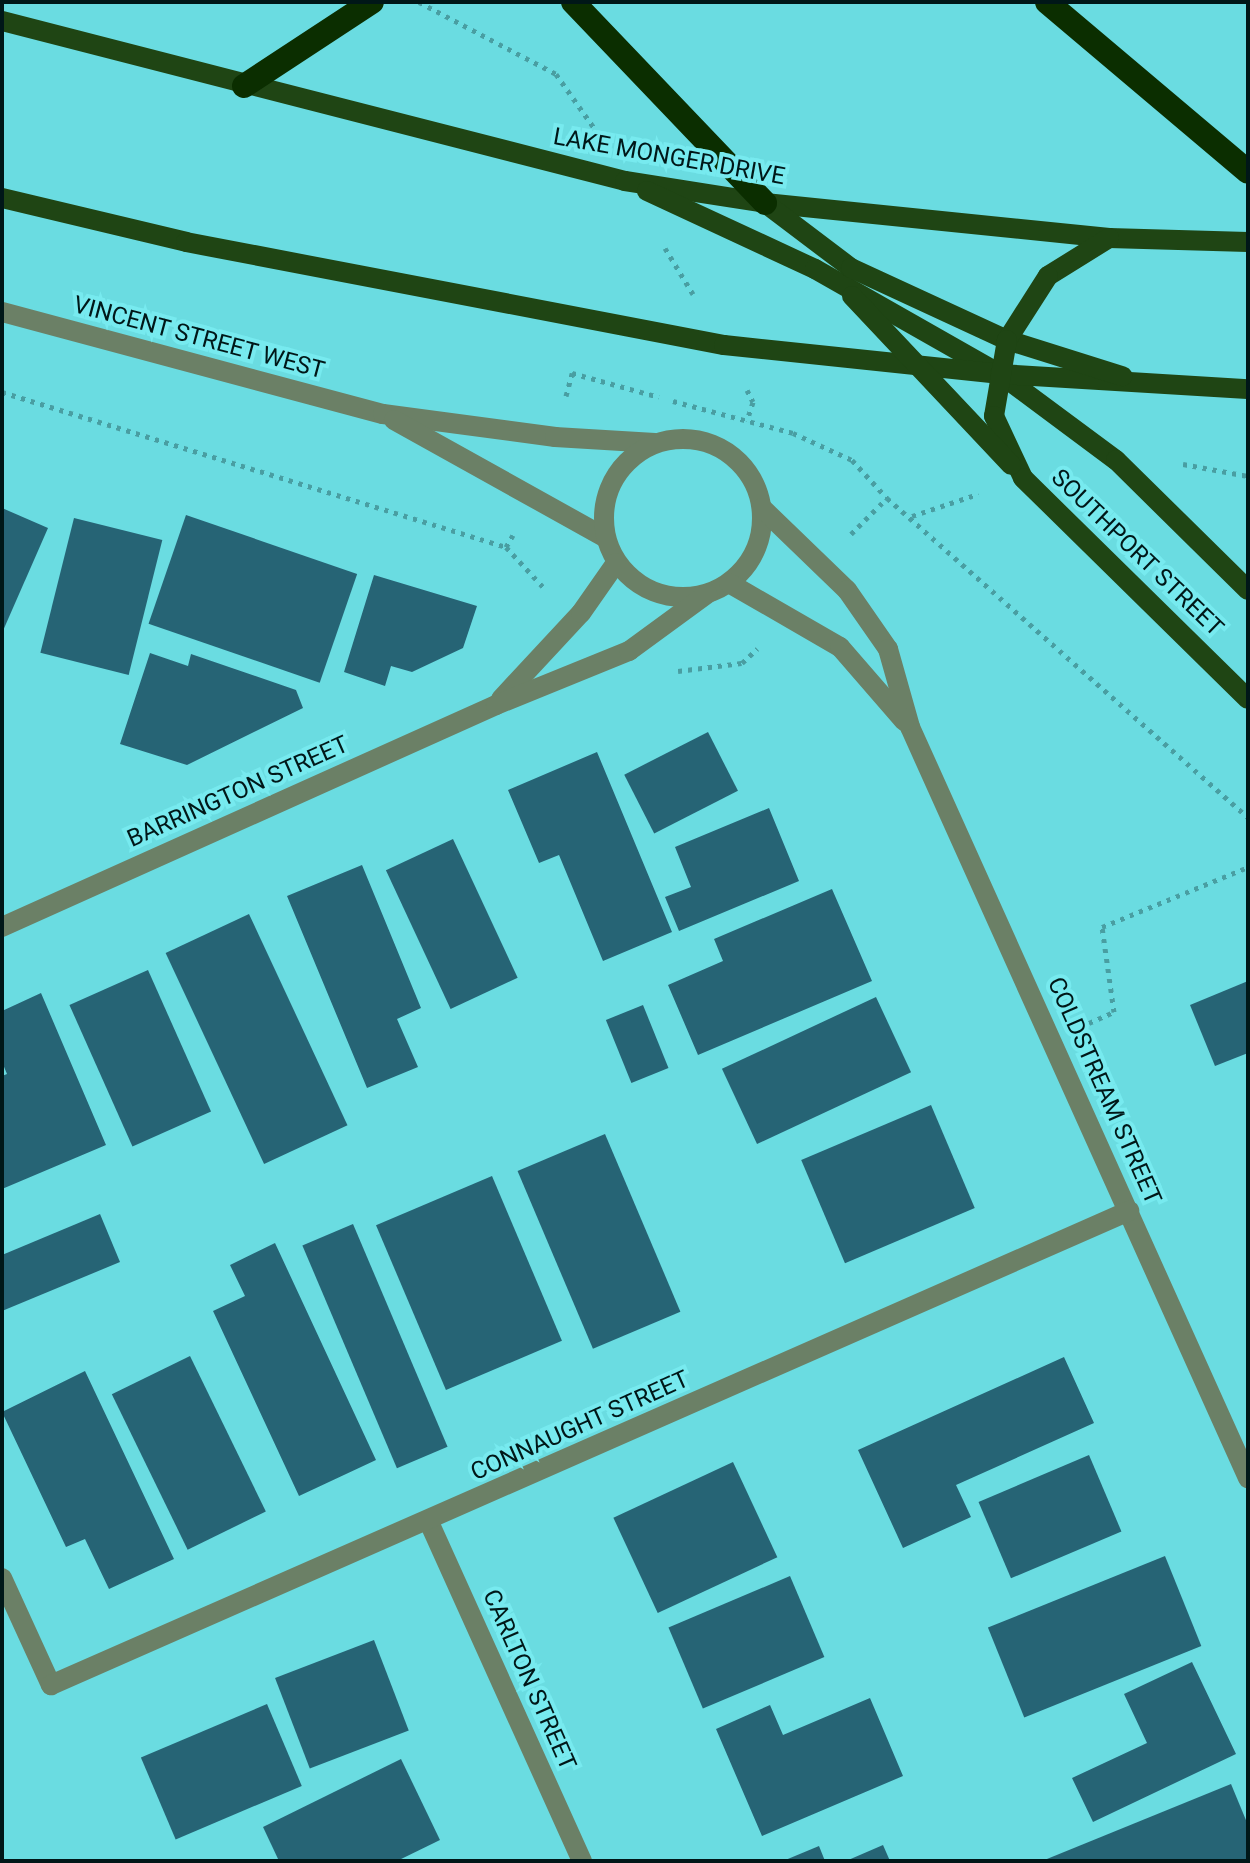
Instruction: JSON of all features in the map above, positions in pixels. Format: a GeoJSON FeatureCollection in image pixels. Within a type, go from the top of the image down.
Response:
{"type":"FeatureCollection","features":[{"type":"Feature","properties":{"kind":"highway"},"geometry":{"type":"LineString","coordinates":[[244,86],[372,2]]}},
{"type":"Feature","properties":{"kind":"highway"},"geometry":{"type":"LineString","coordinates":[[573,2],[765,203]]}},
{"type":"Feature","properties":{"kind":"highway"},"geometry":{"type":"LineString","coordinates":[[1047,2],[1248,172]]}},
{"type":"Feature","properties":{"kind":"main road","name":"LAKE MONGER DRIVE"},"geometry":{"type":"LineString","coordinates":[[2,21],[244,86],[625,181],[765,203],[1109,238],[1248,242]]}},
{"type":"Feature","properties":{"kind":"main road","name":"SOUTHPORT STREET"},"geometry":{"type":"LineString","coordinates":[[625,181],[838,282],[1000,374],[1116,460],[1248,590]]}},
{"type":"Feature","properties":{"kind":"main road"},"geometry":{"type":"LineString","coordinates":[[2,198],[186,242],[572,319],[824,359],[1154,386],[1248,389]]}},
{"type":"Feature","properties":{"kind":"main road","name":"SOUTHPORT STREET"},"geometry":{"type":"LineString","coordinates":[[765,203],[1023,478],[1248,699]]}},
{"type":"Feature","properties":{"kind":"main road"},"geometry":{"type":"LineString","coordinates":[[765,203],[851,268],[1007,340],[1154,386]]}},
{"type":"Feature","properties":{"kind":"main road","name":"SOUTHPORT STREET"},"geometry":{"type":"LineString","coordinates":[[1023,478],[994,416],[1007,340],[1048,276],[1109,238]]}},
{"type":"Feature","properties":{"kind":"street","name":"VINCENT STREET WEST"},"geometry":{"type":"LineString","coordinates":[[2,312],[383,414],[555,437],[655,443]]}},
{"type":"Feature","properties":{"kind":"street","name":"VINCENT STREET WEST"},"geometry":{"type":"LineString","coordinates":[[383,414],[604,537]]}},
{"type":"Feature","properties":{"kind":"street"},"geometry":{"type":"LineString","coordinates":[[684,438],[712,444],[736,458],[754,481],[762,508],[760,536],[749,563],[729,583],[707,594],[682,598],[657,594],[634,582],[616,563],[604,537],[603,508],[612,481],[630,458],[655,443],[684,438]]}},
{"type":"Feature","properties":{"kind":"street","name":"COLDSTREAM STREET"},"geometry":{"type":"LineString","coordinates":[[762,508],[847,590],[888,649],[910,727],[1248,1478]]}},
{"type":"Feature","properties":{"kind":"street","name":"BARRINGTON STREET"},"geometry":{"type":"LineString","coordinates":[[496,705],[591,602],[616,563]]}},
{"type":"Feature","properties":{"kind":"street","name":"COLDSTREAM STREET"},"geometry":{"type":"LineString","coordinates":[[729,583],[792,616],[840,647],[910,727]]}},
{"type":"Feature","properties":{"kind":"street","name":"BARRINGTON STREET"},"geometry":{"type":"LineString","coordinates":[[2,927],[496,705],[629,651],[707,594]]}},
{"type":"Feature","properties":{"kind":"street","name":"CONNAUGHT STREET"},"geometry":{"type":"LineString","coordinates":[[2,1578],[51,1685],[1129,1211]]}},
{"type":"Feature","properties":{"kind":"street","name":"CARLTON STREET"},"geometry":{"type":"LineString","coordinates":[[428,1520],[582,1861]]}},
{"type":"Feature","properties":{"kind":"path"},"geometry":{"type":"LineString","coordinates":[[911,517],[1248,817]]}},
{"type":"Feature","properties":{"kind":"path"},"geometry":{"type":"LineString","coordinates":[[629,651],[653,674],[742,663],[792,616]]}},
{"type":"Feature","properties":{"kind":"path"},"geometry":{"type":"LineString","coordinates":[[1052,1039],[1114,1012],[1102,927],[1248,867]]}},
{"type":"Feature","properties":{"kind":"building"},"geometry":{"type":"Polygon","coordinates":[[[2,508],[48,528],[2,633],[2,508]]]}},
{"type":"Feature","properties":{"kind":"building"},"geometry":{"type":"Polygon","coordinates":[[[186,515],[357,574],[320,683],[149,624],[186,515]]]}},
{"type":"Feature","properties":{"kind":"building"},"geometry":{"type":"Polygon","coordinates":[[[74,518],[162,540],[129,675],[40,653],[74,518]]]}},
{"type":"Feature","properties":{"kind":"building"},"geometry":{"type":"Polygon","coordinates":[[[374,575],[477,606],[463,648],[412,672],[391,666],[385,686],[344,672],[374,575]]]}},
{"type":"Feature","properties":{"kind":"building"},"geometry":{"type":"Polygon","coordinates":[[[150,653],[188,666],[191,654],[296,690],[303,708],[187,765],[120,744],[150,653]]]}},
{"type":"Feature","properties":{"kind":"building"},"geometry":{"type":"Polygon","coordinates":[[[708,732],[738,791],[654,833],[624,775],[708,732]]]}},
{"type":"Feature","properties":{"kind":"building"},"geometry":{"type":"Polygon","coordinates":[[[597,752],[672,932],[603,961],[559,855],[539,863],[508,790],[597,752]]]}},
{"type":"Feature","properties":{"kind":"building"},"geometry":{"type":"Polygon","coordinates":[[[769,808],[799,881],[679,931],[665,897],[691,887],[675,847],[769,808]]]}},
{"type":"Feature","properties":{"kind":"building"},"geometry":{"type":"Polygon","coordinates":[[[453,839],[518,978],[451,1009],[386,870],[453,839]]]}},
{"type":"Feature","properties":{"kind":"building"},"geometry":{"type":"Polygon","coordinates":[[[362,865],[421,1008],[397,1019],[418,1067],[367,1088],[287,896],[362,865]]]}},
{"type":"Feature","properties":{"kind":"building"},"geometry":{"type":"Polygon","coordinates":[[[832,889],[872,981],[698,1055],[668,985],[723,961],[714,939],[832,889]]]}},
{"type":"Feature","properties":{"kind":"building"},"geometry":{"type":"Polygon","coordinates":[[[249,914],[347,1125],[264,1164],[166,953],[249,914]]]}},
{"type":"Feature","properties":{"kind":"building"},"geometry":{"type":"Polygon","coordinates":[[[148,970],[211,1112],[132,1147],[69,1005],[148,970]]]}},
{"type":"Feature","properties":{"kind":"building"},"geometry":{"type":"Polygon","coordinates":[[[1248,981],[1248,1053],[1215,1066],[1190,1005],[1248,981]]]}},
{"type":"Feature","properties":{"kind":"building"},"geometry":{"type":"Polygon","coordinates":[[[41,993],[106,1145],[2,1189],[2,1076],[7,1074],[2,1062],[2,1011],[41,993]]]}},
{"type":"Feature","properties":{"kind":"building"},"geometry":{"type":"Polygon","coordinates":[[[876,997],[911,1072],[757,1144],[722,1069],[876,997]]]}},
{"type":"Feature","properties":{"kind":"building"},"geometry":{"type":"Polygon","coordinates":[[[643,1005],[668,1068],[631,1083],[606,1020],[643,1005]]]}},
{"type":"Feature","properties":{"kind":"building"},"geometry":{"type":"Polygon","coordinates":[[[931,1105],[975,1208],[845,1263],[801,1160],[931,1105]]]}},
{"type":"Feature","properties":{"kind":"building"},"geometry":{"type":"Polygon","coordinates":[[[605,1134],[680,1312],[593,1349],[518,1171],[605,1134]]]}},
{"type":"Feature","properties":{"kind":"building"},"geometry":{"type":"Polygon","coordinates":[[[492,1176],[562,1341],[446,1390],[376,1225],[492,1176]]]}},
{"type":"Feature","properties":{"kind":"building"},"geometry":{"type":"Polygon","coordinates":[[[100,1214],[120,1262],[2,1311],[2,1255],[100,1214]]]}},
{"type":"Feature","properties":{"kind":"building"},"geometry":{"type":"Polygon","coordinates":[[[353,1224],[448,1447],[397,1468],[302,1245],[353,1224]]]}},
{"type":"Feature","properties":{"kind":"building"},"geometry":{"type":"Polygon","coordinates":[[[275,1243],[376,1460],[299,1496],[213,1311],[245,1296],[230,1265],[275,1243]]]}},
{"type":"Feature","properties":{"kind":"building"},"geometry":{"type":"Polygon","coordinates":[[[190,1356],[266,1511],[188,1550],[112,1394],[190,1356]]]}},
{"type":"Feature","properties":{"kind":"building"},"geometry":{"type":"Polygon","coordinates":[[[1064,1357],[1094,1423],[956,1485],[971,1517],[903,1548],[858,1450],[1064,1357]]]}},
{"type":"Feature","properties":{"kind":"building"},"geometry":{"type":"Polygon","coordinates":[[[85,1371],[174,1559],[109,1589],[85,1539],[66,1547],[2,1412],[85,1371]]]}},
{"type":"Feature","properties":{"kind":"building"},"geometry":{"type":"Polygon","coordinates":[[[1089,1455],[1121,1531],[1011,1578],[979,1502],[1089,1455]]]}},
{"type":"Feature","properties":{"kind":"building"},"geometry":{"type":"Polygon","coordinates":[[[733,1462],[777,1557],[658,1613],[613,1518],[733,1462]]]}},
{"type":"Feature","properties":{"kind":"building"},"geometry":{"type":"Polygon","coordinates":[[[1165,1556],[1201,1646],[1024,1717],[988,1628],[1165,1556]]]}},
{"type":"Feature","properties":{"kind":"building"},"geometry":{"type":"Polygon","coordinates":[[[790,1576],[824,1657],[703,1709],[668,1628],[790,1576]]]}},
{"type":"Feature","properties":{"kind":"building"},"geometry":{"type":"Polygon","coordinates":[[[374,1640],[409,1731],[310,1769],[275,1678],[374,1640]]]}},
{"type":"Feature","properties":{"kind":"building"},"geometry":{"type":"Polygon","coordinates":[[[1192,1662],[1236,1754],[1093,1822],[1072,1778],[1147,1743],[1124,1694],[1192,1662]]]}},
{"type":"Feature","properties":{"kind":"building"},"geometry":{"type":"Polygon","coordinates":[[[870,1698],[903,1776],[762,1836],[716,1729],[770,1705],[783,1735],[870,1698]]]}},
{"type":"Feature","properties":{"kind":"building"},"geometry":{"type":"Polygon","coordinates":[[[267,1704],[302,1786],[176,1839],[141,1758],[267,1704]]]}},
{"type":"Feature","properties":{"kind":"building"},"geometry":{"type":"Polygon","coordinates":[[[401,1759],[440,1840],[397,1861],[279,1861],[263,1827],[401,1759]]]}},
{"type":"Feature","properties":{"kind":"building"},"geometry":{"type":"Polygon","coordinates":[[[1231,1784],[1248,1825],[1248,1861],[1042,1861],[1231,1784]]]}},
{"type":"Feature","properties":{"kind":"building"},"geometry":{"type":"Polygon","coordinates":[[[883,1845],[890,1861],[846,1861],[883,1845]]]}},
{"type":"Feature","properties":{"kind":"building"},"geometry":{"type":"Polygon","coordinates":[[[819,1846],[825,1861],[783,1861],[819,1846]]]}}]}
